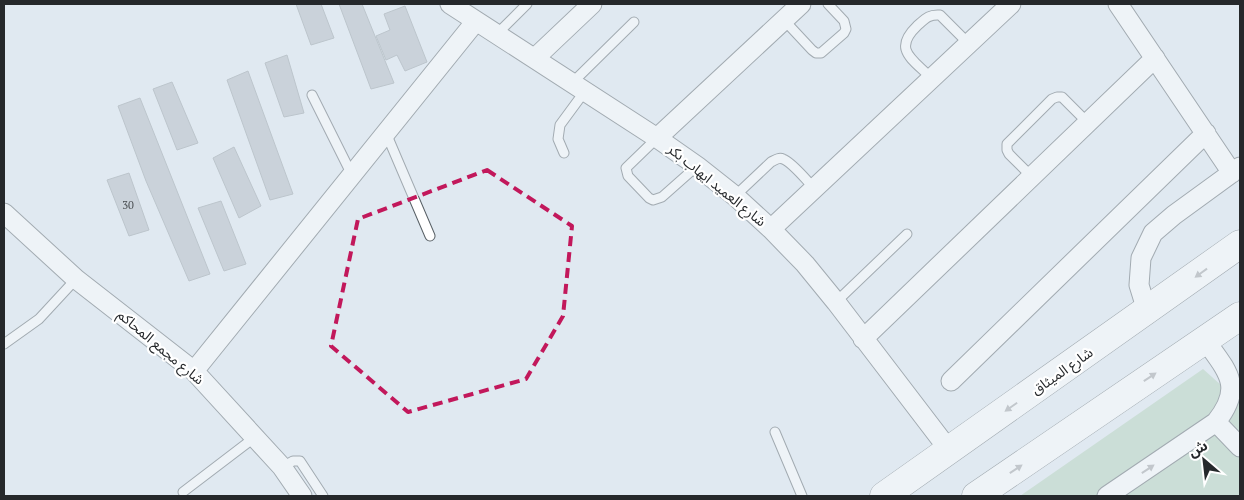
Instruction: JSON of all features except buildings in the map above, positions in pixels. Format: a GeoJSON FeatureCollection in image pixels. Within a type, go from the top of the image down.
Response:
{"type":"FeatureCollection","features":[{"type":"Feature","properties":{"kind":"main road","name":"شارع الميثاق"},"geometry":{"type":"LineString","coordinates":[[884,496],[1240,244]]}},
{"type":"Feature","properties":{"kind":"main road"},"geometry":{"type":"LineString","coordinates":[[976,496],[1240,316]]}},
{"type":"Feature","properties":{"kind":"street","name":"شارع العميد ايهاب بكر"},"geometry":{"type":"LineString","coordinates":[[450,4],[657,138],[735,196],[805,264],[949,450]]}},
{"type":"Feature","properties":{"kind":"street"},"geometry":{"type":"LineString","coordinates":[[534,58],[592,4]]}},
{"type":"Feature","properties":{"kind":"street"},"geometry":{"type":"LineString","coordinates":[[657,138],[801,4]]}},
{"type":"Feature","properties":{"kind":"street"},"geometry":{"type":"LineString","coordinates":[[771,229],[1010,4]]}},
{"type":"Feature","properties":{"kind":"street"},"geometry":{"type":"LineString","coordinates":[[1118,4],[1206,134],[1236,170],[1174,215],[1153,233],[1141,258],[1138,285],[1146,311]]}},
{"type":"Feature","properties":{"kind":"street"},"geometry":{"type":"LineString","coordinates":[[194,371],[476,21]]}},
{"type":"Feature","properties":{"kind":"street"},"geometry":{"type":"LineString","coordinates":[[863,339],[1155,58]]}},
{"type":"Feature","properties":{"kind":"street"},"geometry":{"type":"LineString","coordinates":[[951,381],[1206,134]]}},
{"type":"Feature","properties":{"kind":"street","name":"شارع مجمع المحاكم"},"geometry":{"type":"LineString","coordinates":[[4,213],[76,279],[194,371],[282,467],[302,496]]}},
{"type":"Feature","properties":{"kind":"street"},"geometry":{"type":"LineString","coordinates":[[1107,496],[1216,422],[1225,412],[1235,388],[1228,372],[1205,340]]}},
{"type":"Feature","properties":{"kind":"street"},"geometry":{"type":"LineString","coordinates":[[1216,422],[1240,448]]}},
{"type":"Feature","properties":{"kind":"lane"},"geometry":{"type":"LineString","coordinates":[[497,34],[526,4]]}},
{"type":"Feature","properties":{"kind":"lane"},"geometry":{"type":"LineString","coordinates":[[784,20],[812,50],[816,53],[821,53],[838,39],[846,29],[844,21],[828,4]]}},
{"type":"Feature","properties":{"kind":"lane"},"geometry":{"type":"LineString","coordinates":[[931,78],[905,49],[904,42],[907,35],[920,23],[933,14],[940,15],[968,44]]}},
{"type":"Feature","properties":{"kind":"lane"},"geometry":{"type":"LineString","coordinates":[[564,152],[558,139],[560,125],[579,87],[634,22]]}},
{"type":"Feature","properties":{"kind":"lane"},"geometry":{"type":"LineString","coordinates":[[312,94],[353,175]]}},
{"type":"Feature","properties":{"kind":"lane"},"geometry":{"type":"LineString","coordinates":[[1032,176],[1010,154],[1007,150],[1007,144],[1038,113],[1056,97],[1062,97],[1088,122]]}},
{"type":"Feature","properties":{"kind":"lane"},"geometry":{"type":"LineString","coordinates":[[386,133],[430,236]]}},
{"type":"Feature","properties":{"kind":"lane"},"geometry":{"type":"LineString","coordinates":[[657,138],[626,168],[628,176],[649,198],[654,200],[662,197],[697,166]]}},
{"type":"Feature","properties":{"kind":"lane"},"geometry":{"type":"LineString","coordinates":[[735,196],[777,158],[789,162],[814,188]]}},
{"type":"Feature","properties":{"kind":"lane"},"geometry":{"type":"LineString","coordinates":[[836,302],[907,234]]}},
{"type":"Feature","properties":{"kind":"lane"},"geometry":{"type":"LineString","coordinates":[[4,344],[39,319],[76,279]]}},
{"type":"Feature","properties":{"kind":"lane"},"geometry":{"type":"LineString","coordinates":[[775,432],[802,496]]}},
{"type":"Feature","properties":{"kind":"lane"},"geometry":{"type":"LineString","coordinates":[[183,492],[255,437]]}},
{"type":"Feature","properties":{"kind":"lane"},"geometry":{"type":"LineString","coordinates":[[282,467],[293,461],[300,460],[323,496]]}},
{"type":"Feature","properties":{"kind":"highlighted area"},"geometry":{"type":"Polygon","coordinates":[[[487,170],[572,226],[563,316],[526,379],[408,412],[331,346],[358,219],[487,170]]]}},
{"type":"Feature","properties":{"kind":"green space"},"geometry":{"type":"Polygon","coordinates":[[[1203,369],[1240,402],[1240,496],[1020,496],[1203,369]]]}}]}
